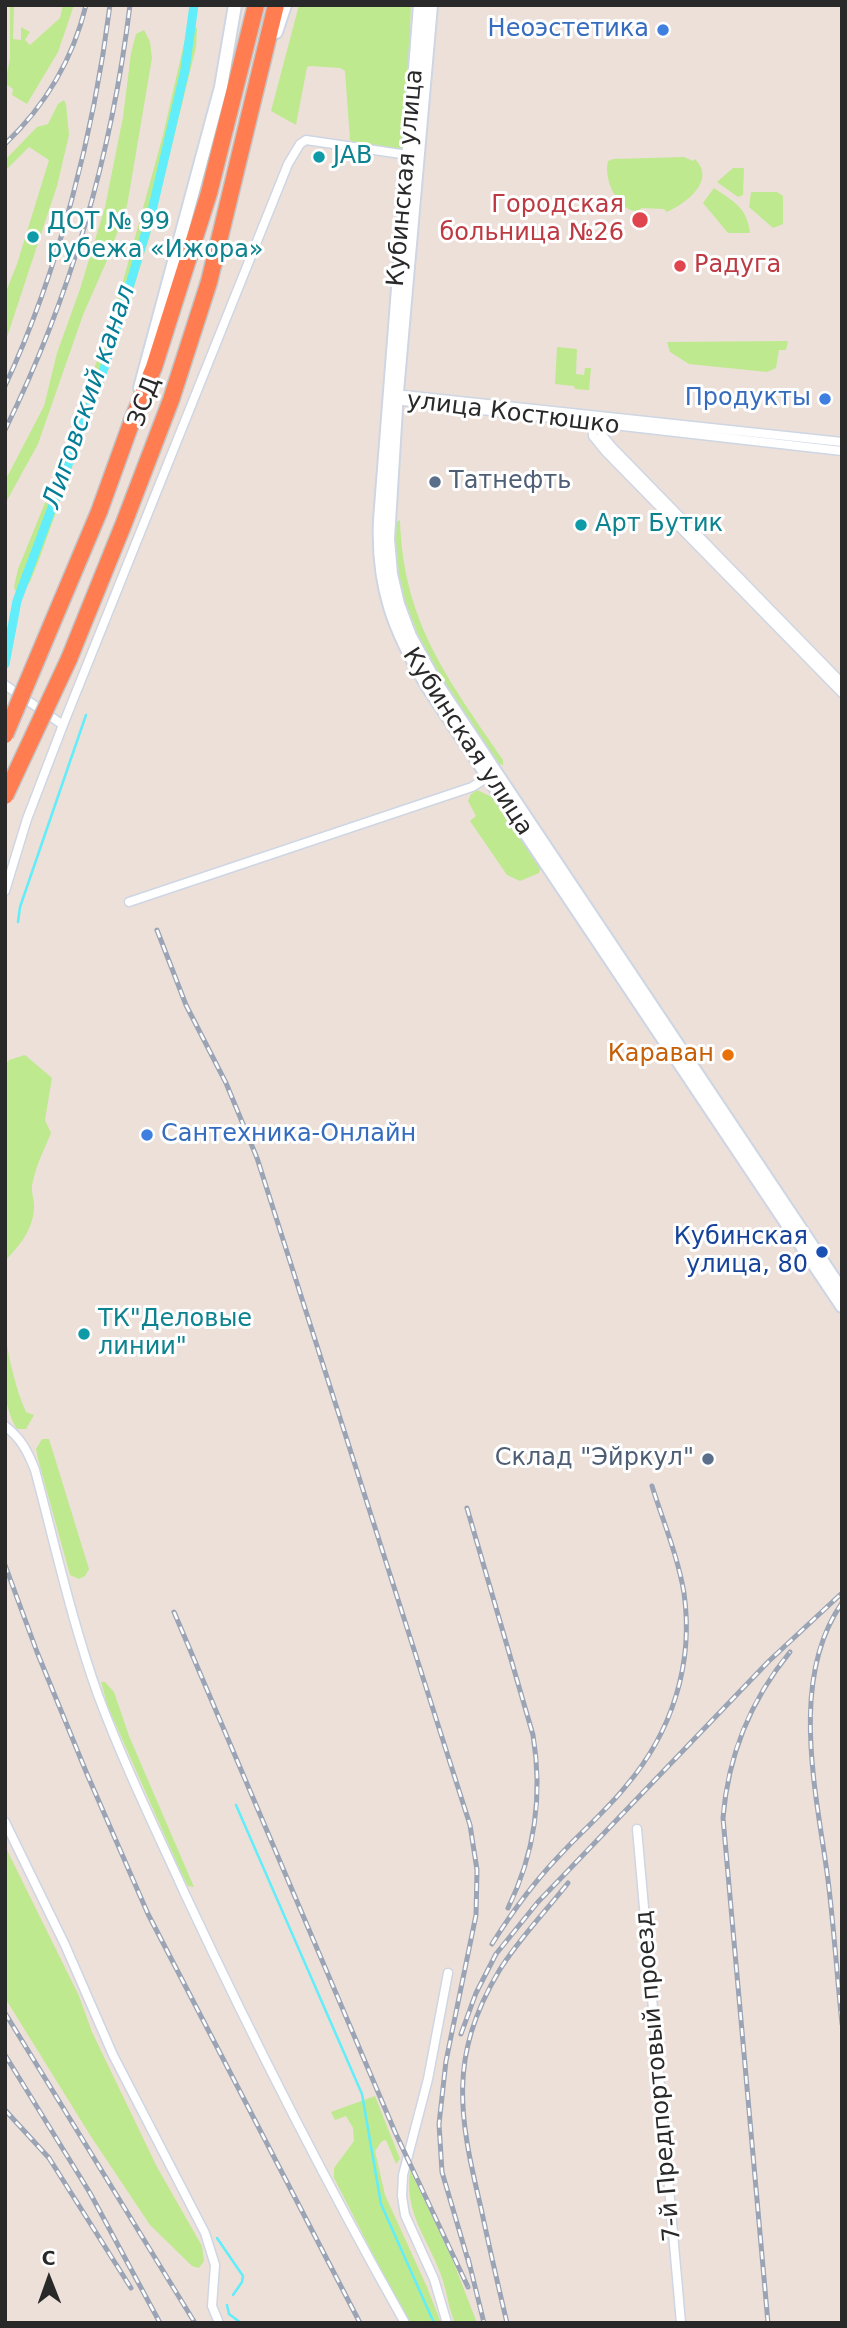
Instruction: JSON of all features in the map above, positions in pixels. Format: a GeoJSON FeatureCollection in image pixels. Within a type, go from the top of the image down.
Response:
{"type":"FeatureCollection","features":[{"type":"Feature","properties":{"kind":"highway","name":"ЗСД"},"geometry":{"type":"LineString","coordinates":[[5,735],[99,512],[154,367],[209,193],[256,5]]}},
{"type":"Feature","properties":{"kind":"highway","name":"ЗСД"},"geometry":{"type":"LineString","coordinates":[[5,796],[69,659],[171,400],[209,282],[276,5]]}},
{"type":"Feature","properties":{"kind":"main road"},"geometry":{"type":"LineString","coordinates":[[133,418],[145,364],[221,87],[235,5]]}},
{"type":"Feature","properties":{"kind":"main road"},"geometry":{"type":"LineString","coordinates":[[262,68],[285,5]]}},
{"type":"Feature","properties":{"kind":"main road","name":"Кубинская улица"},"geometry":{"type":"LineString","coordinates":[[394,397],[420,5]]}},
{"type":"Feature","properties":{"kind":"main road","name":"Кубинская улица"},"geometry":{"type":"LineString","coordinates":[[431,5],[379,538],[379,560],[386,598],[408,654],[493,774],[842,1291]]}},
{"type":"Feature","properties":{"kind":"main road","name":"Кубинская улица"},"geometry":{"type":"LineString","coordinates":[[493,774],[842,1306]]}},
{"type":"Feature","properties":{"kind":"street"},"geometry":{"type":"LineString","coordinates":[[5,891],[27,819],[63,725],[288,164],[300,144],[306,140],[408,155]]}},
{"type":"Feature","properties":{"kind":"street","name":"улица Костюшко"},"geometry":{"type":"LineString","coordinates":[[394,397],[842,451]]}},
{"type":"Feature","properties":{"kind":"street"},"geometry":{"type":"LineString","coordinates":[[593,420],[614,449],[842,683]]}},
{"type":"Feature","properties":{"kind":"street"},"geometry":{"type":"LineString","coordinates":[[593,420],[593,436],[606,452],[842,693]]}},
{"type":"Feature","properties":{"kind":"street","name":"улица Костюшко"},"geometry":{"type":"LineString","coordinates":[[593,420],[842,442]]}},
{"type":"Feature","properties":{"kind":"street"},"geometry":{"type":"LineString","coordinates":[[5,685],[63,725]]}},
{"type":"Feature","properties":{"kind":"street"},"geometry":{"type":"LineString","coordinates":[[129,902],[471,787],[493,774]]}},
{"type":"Feature","properties":{"kind":"street"},"geometry":{"type":"LineString","coordinates":[[5,1426],[16,1434],[36,1470],[97,1693],[143,1799],[223,1976],[264,2059],[363,2249],[405,2323]]}},
{"type":"Feature","properties":{"kind":"street"},"geometry":{"type":"LineString","coordinates":[[5,1822],[65,1945],[113,2055],[205,2233],[215,2265],[212,2306],[219,2323]]}},
{"type":"Feature","properties":{"kind":"street","name":"7-й Предпортовый проезд"},"geometry":{"type":"LineString","coordinates":[[637,1829],[681,2323]]}},
{"type":"Feature","properties":{"kind":"street"},"geometry":{"type":"LineString","coordinates":[[447,2323],[434,2279],[405,2215],[402,2196],[403,2175],[428,2079],[448,1973]]}},
{"type":"Feature","properties":{"kind":"green space"},"geometry":{"type":"Polygon","coordinates":[[[10,5],[14,5],[13,39],[21,40],[21,27],[30,32],[25,40],[30,45],[60,18],[63,5],[74,5],[58,52],[27,104],[12,95],[13,89],[5,83],[10,59],[10,5]]]}},
{"type":"Feature","properties":{"kind":"green space"},"geometry":{"type":"Polygon","coordinates":[[[299,5],[411,5],[410,31],[414,32],[403,151],[354,143],[350,140],[345,71],[340,68],[307,67],[296,125],[271,111],[299,5]]]}},
{"type":"Feature","properties":{"kind":"green space"},"geometry":{"type":"Polygon","coordinates":[[[188,26],[197,28],[196,47],[150,235],[120,332],[40,557],[30,582],[18,598],[14,587],[18,569],[71,439],[96,363],[105,347],[163,135],[188,26]]]}},
{"type":"Feature","properties":{"kind":"green space"},"geometry":{"type":"Polygon","coordinates":[[[144,30],[150,42],[152,58],[127,206],[83,315],[38,444],[5,504],[5,481],[44,406],[57,353],[105,207],[123,117],[131,53],[136,34],[144,30]]]}},
{"type":"Feature","properties":{"kind":"green space"},"geometry":{"type":"Polygon","coordinates":[[[64,100],[69,135],[57,186],[5,343],[5,294],[49,160],[29,147],[5,171],[5,160],[37,127],[48,124],[58,104],[64,100]]]}},
{"type":"Feature","properties":{"kind":"green space"},"geometry":{"type":"Polygon","coordinates":[[[684,157],[693,161],[695,159],[701,167],[701,183],[690,198],[667,212],[664,209],[641,208],[640,211],[625,207],[610,186],[607,168],[608,161],[613,159],[684,157]]]}},
{"type":"Feature","properties":{"kind":"green space"},"geometry":{"type":"Polygon","coordinates":[[[733,168],[744,168],[743,195],[738,197],[717,182],[733,168]]]}},
{"type":"Feature","properties":{"kind":"green space"},"geometry":{"type":"Polygon","coordinates":[[[714,188],[743,211],[750,233],[728,233],[703,203],[714,188]]]}},
{"type":"Feature","properties":{"kind":"green space"},"geometry":{"type":"Polygon","coordinates":[[[751,192],[777,192],[783,196],[783,224],[773,228],[749,207],[751,192]]]}},
{"type":"Feature","properties":{"kind":"green space"},"geometry":{"type":"Polygon","coordinates":[[[788,341],[786,350],[779,350],[776,368],[767,372],[689,364],[670,352],[667,342],[788,341]]]}},
{"type":"Feature","properties":{"kind":"green space"},"geometry":{"type":"Polygon","coordinates":[[[557,347],[577,349],[576,374],[584,375],[585,368],[591,368],[589,390],[555,384],[557,347]]]}},
{"type":"Feature","properties":{"kind":"green space"},"geometry":{"type":"Polygon","coordinates":[[[400,520],[403,556],[419,619],[447,675],[503,760],[503,765],[497,763],[451,695],[413,623],[397,565],[396,522],[400,520]]]}},
{"type":"Feature","properties":{"kind":"green space"},"geometry":{"type":"Polygon","coordinates":[[[477,790],[496,799],[542,865],[539,873],[520,881],[507,875],[470,821],[476,816],[468,801],[471,794],[477,790]]]}},
{"type":"Feature","properties":{"kind":"green space"},"geometry":{"type":"Polygon","coordinates":[[[25,1055],[52,1078],[45,1120],[51,1133],[33,1179],[34,1205],[31,1223],[21,1243],[5,1261],[5,1066],[9,1060],[25,1055]]]}},
{"type":"Feature","properties":{"kind":"green space"},"geometry":{"type":"Polygon","coordinates":[[[5,1335],[22,1403],[26,1412],[34,1415],[26,1429],[17,1429],[8,1408],[5,1335]]]}},
{"type":"Feature","properties":{"kind":"green space"},"geometry":{"type":"Polygon","coordinates":[[[42,1439],[49,1439],[89,1569],[85,1576],[79,1579],[70,1575],[38,1459],[36,1449],[42,1439]]]}},
{"type":"Feature","properties":{"kind":"green space"},"geometry":{"type":"Polygon","coordinates":[[[101,1682],[105,1682],[114,1692],[129,1736],[194,1887],[188,1886],[180,1870],[108,1707],[101,1682]]]}},
{"type":"Feature","properties":{"kind":"green space"},"geometry":{"type":"Polygon","coordinates":[[[5,1846],[79,1996],[92,2032],[157,2167],[202,2246],[204,2261],[199,2268],[192,2266],[150,2225],[90,2135],[5,1998],[5,1846]]]}},
{"type":"Feature","properties":{"kind":"green space"},"geometry":{"type":"Polygon","coordinates":[[[375,2096],[400,2159],[396,2164],[386,2140],[382,2141],[375,2151],[385,2195],[441,2323],[411,2323],[401,2309],[334,2178],[334,2168],[354,2141],[353,2128],[346,2116],[335,2120],[331,2112],[375,2096]]]}},
{"type":"Feature","properties":{"kind":"green space"},"geometry":{"type":"Polygon","coordinates":[[[410,2170],[453,2261],[477,2323],[455,2323],[441,2275],[413,2212],[410,2170]]]}},
{"type":"Feature","properties":{"kind":"waterway","name":"Лиговский канал"},"geometry":{"type":"LineString","coordinates":[[5,664],[17,601],[106,363],[151,215],[185,70],[194,5]]}},
{"type":"Feature","properties":{"kind":"waterway"},"geometry":{"type":"LineString","coordinates":[[18,922],[20,907],[86,715]]}},
{"type":"Feature","properties":{"kind":"waterway"},"geometry":{"type":"LineString","coordinates":[[236,1805],[362,2094],[381,2204],[434,2323]]}},
{"type":"Feature","properties":{"kind":"waterway"},"geometry":{"type":"LineString","coordinates":[[217,2238],[243,2276],[233,2295]]}},
{"type":"Feature","properties":{"kind":"waterway"},"geometry":{"type":"LineString","coordinates":[[227,2305],[229,2314],[241,2323]]}},
{"type":"Feature","properties":{"kind":"railway"},"geometry":{"type":"LineString","coordinates":[[5,144],[33,114],[56,80],[73,44],[86,5]]}},
{"type":"Feature","properties":{"kind":"railway"},"geometry":{"type":"LineString","coordinates":[[5,386],[42,295],[72,200],[94,102],[110,5]]}},
{"type":"Feature","properties":{"kind":"railway"},"geometry":{"type":"LineString","coordinates":[[5,430],[50,328],[86,223],[112,115],[130,5]]}},
{"type":"Feature","properties":{"kind":"railway"},"geometry":{"type":"LineString","coordinates":[[157,930],[186,1005],[226,1083],[257,1158],[470,1825],[477,1870],[476,1915],[446,2061],[439,2124],[442,2172],[470,2267]]}},
{"type":"Feature","properties":{"kind":"railway"},"geometry":{"type":"LineString","coordinates":[[492,1944],[541,1876],[610,1804],[642,1765],[656,1743],[676,1696],[686,1646],[684,1593],[652,1486]]}},
{"type":"Feature","properties":{"kind":"railway"},"geometry":{"type":"LineString","coordinates":[[467,1508],[533,1735],[536,1758],[537,1802],[534,1824],[525,1866],[508,1908]]}},
{"type":"Feature","properties":{"kind":"railway"},"geometry":{"type":"LineString","coordinates":[[5,1565],[37,1652],[148,1914],[360,2323]]}},
{"type":"Feature","properties":{"kind":"railway"},"geometry":{"type":"LineString","coordinates":[[461,2034],[476,1993],[496,1954],[538,1902],[769,1661],[842,1593]]}},
{"type":"Feature","properties":{"kind":"railway"},"geometry":{"type":"LineString","coordinates":[[842,1603],[825,1634],[815,1667],[811,1702],[813,1775],[830,1898],[842,2024]]}},
{"type":"Feature","properties":{"kind":"railway"},"geometry":{"type":"LineString","coordinates":[[174,1612],[395,2132],[468,2287]]}},
{"type":"Feature","properties":{"kind":"railway"},"geometry":{"type":"LineString","coordinates":[[768,2323],[723,1818],[730,1772],[743,1730],[763,1690],[790,1652]]}},
{"type":"Feature","properties":{"kind":"railway"},"geometry":{"type":"LineString","coordinates":[[507,2323],[467,2144],[463,2087],[465,2060],[483,2002],[499,1971],[568,1883]]}},
{"type":"Feature","properties":{"kind":"railway"},"geometry":{"type":"LineString","coordinates":[[5,2013],[195,2323]]}},
{"type":"Feature","properties":{"kind":"railway"},"geometry":{"type":"LineString","coordinates":[[5,2055],[90,2193],[160,2323]]}},
{"type":"Feature","properties":{"kind":"railway"},"geometry":{"type":"LineString","coordinates":[[5,2110],[49,2158],[131,2288]]}},
{"type":"Feature","properties":{"kind":"railway"},"geometry":{"type":"LineString","coordinates":[[468,2258],[484,2323]]}},
{"type":"Feature","properties":{"kind":"place","name":"Неоэстетика"},"geometry":{"type":"Point","coordinates":[663,30]}},
{"type":"Feature","properties":{"kind":"place","name":"JAB"},"geometry":{"type":"Point","coordinates":[319,157]}},
{"type":"Feature","properties":{"kind":"place","name":"Городская больница №26"},"geometry":{"type":"Point","coordinates":[640,220]}},
{"type":"Feature","properties":{"kind":"place","name":"ДОТ № 99 рубежа «Ижора»"},"geometry":{"type":"Point","coordinates":[33,237]}},
{"type":"Feature","properties":{"kind":"place","name":"Радуга"},"geometry":{"type":"Point","coordinates":[680,266]}},
{"type":"Feature","properties":{"kind":"place","name":"Продукты"},"geometry":{"type":"Point","coordinates":[825,399]}},
{"type":"Feature","properties":{"kind":"place","name":"Татнефть"},"geometry":{"type":"Point","coordinates":[435,482]}},
{"type":"Feature","properties":{"kind":"place","name":"Арт Бутик"},"geometry":{"type":"Point","coordinates":[581,525]}},
{"type":"Feature","properties":{"kind":"place","name":"Караван"},"geometry":{"type":"Point","coordinates":[728,1055]}},
{"type":"Feature","properties":{"kind":"place","name":"Сантехника-Онлайн"},"geometry":{"type":"Point","coordinates":[147,1135]}},
{"type":"Feature","properties":{"kind":"place","name":"Кубинская улица, 80"},"geometry":{"type":"Point","coordinates":[822,1252]}},
{"type":"Feature","properties":{"kind":"place","name":"ТК\"Деловые линии\""},"geometry":{"type":"Point","coordinates":[84,1334]}},
{"type":"Feature","properties":{"kind":"place","name":"Склад \"Эйркул\""},"geometry":{"type":"Point","coordinates":[708,1459]}}]}
